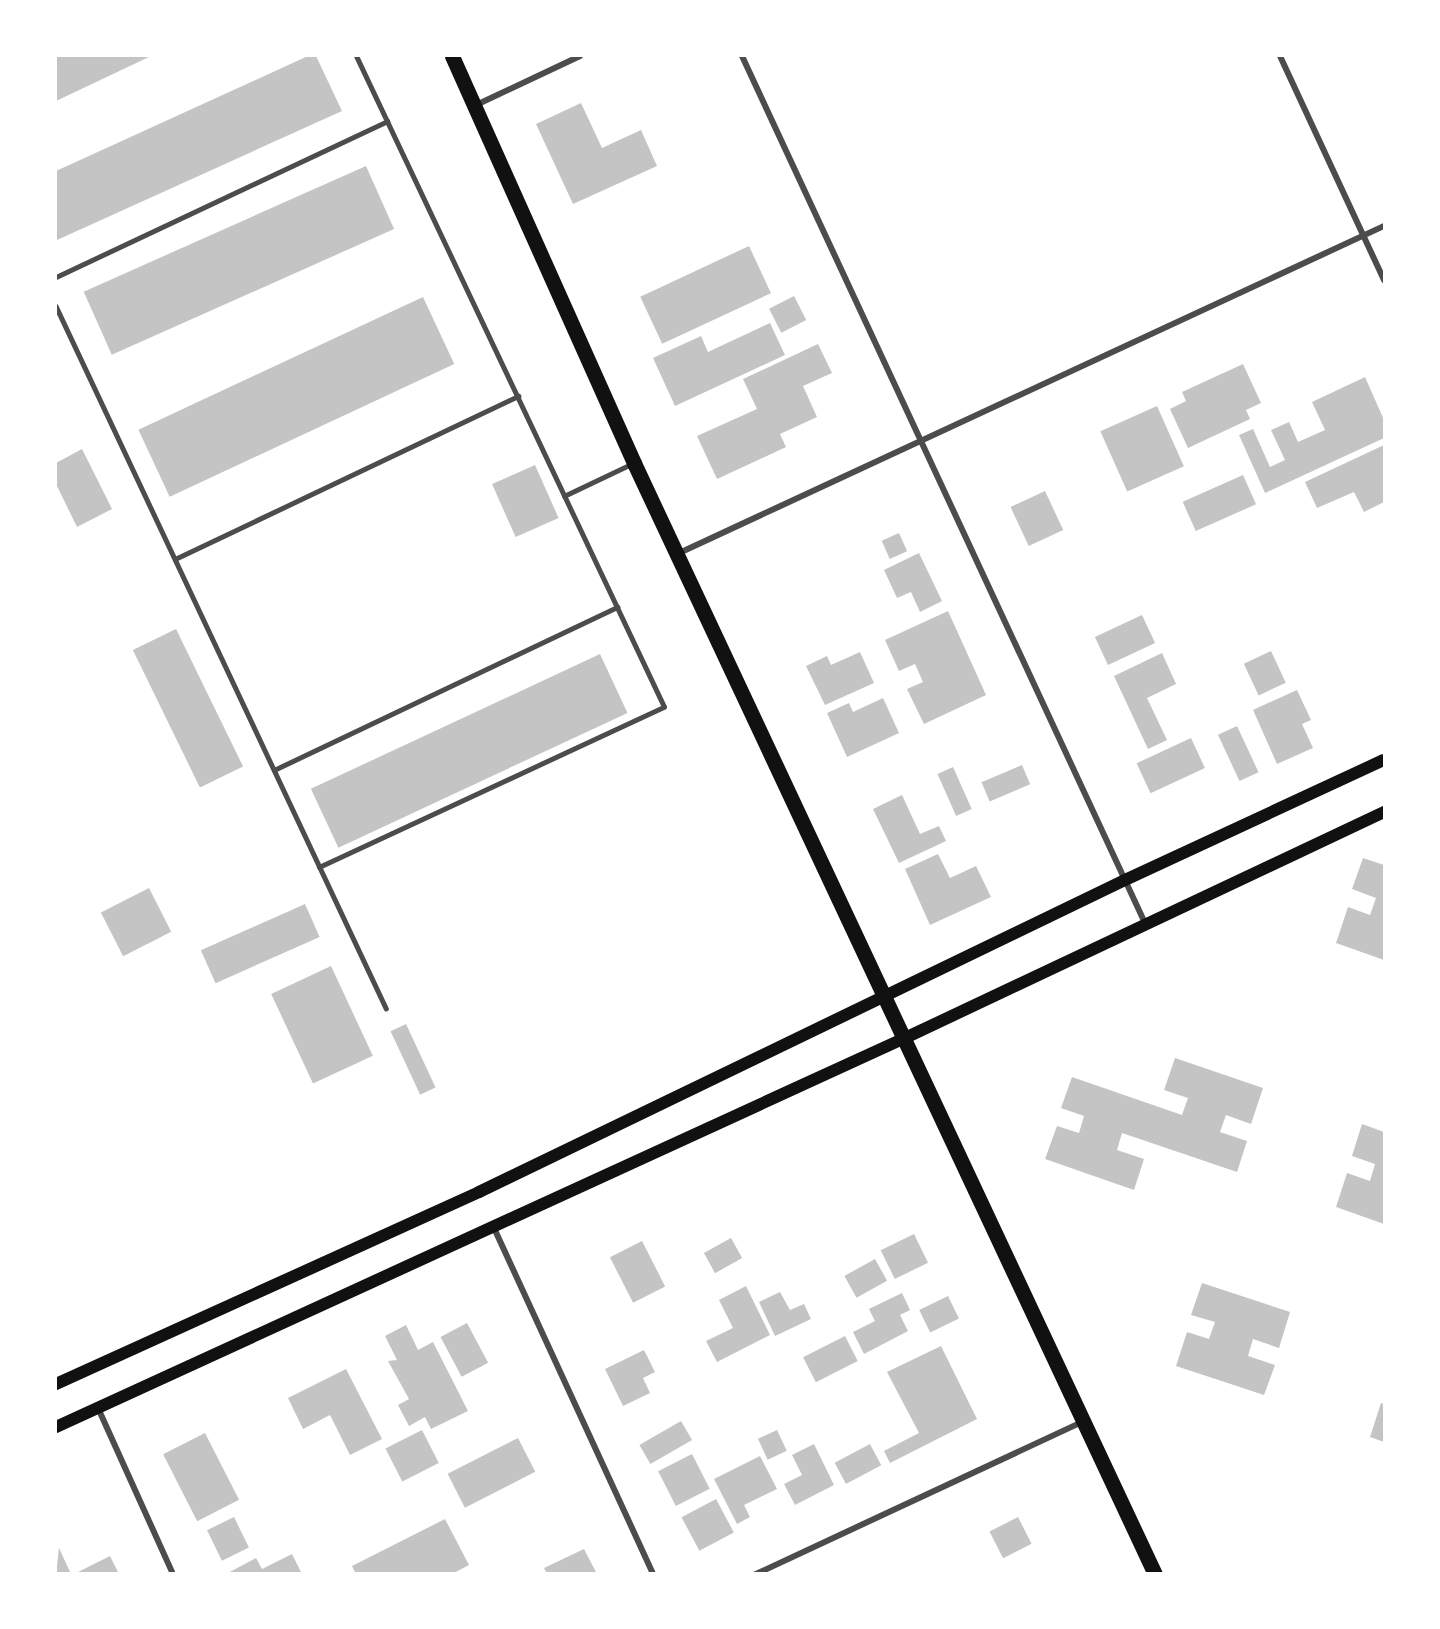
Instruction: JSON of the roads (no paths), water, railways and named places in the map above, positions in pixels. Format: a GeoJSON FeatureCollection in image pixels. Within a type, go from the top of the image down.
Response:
{"type":"FeatureCollection","features":[{"type":"Feature","properties":{"kind":"main road"},"geometry":{"type":"LineString","coordinates":[[452,56],[634,463],[1155,1574]]}},
{"type":"Feature","properties":{"kind":"main road"},"geometry":{"type":"LineString","coordinates":[[56,1384],[479,1192],[886,998],[1125,880],[1384,760]]}},
{"type":"Feature","properties":{"kind":"main road"},"geometry":{"type":"LineString","coordinates":[[56,1427],[905,1038],[1384,812]]}},
{"type":"Feature","properties":{"kind":"street"},"geometry":{"type":"LineString","coordinates":[[476,106],[580,56]]}},
{"type":"Feature","properties":{"kind":"street"},"geometry":{"type":"LineString","coordinates":[[742,56],[1145,923]]}},
{"type":"Feature","properties":{"kind":"street"},"geometry":{"type":"LineString","coordinates":[[1280,56],[1384,280]]}},
{"type":"Feature","properties":{"kind":"street"},"geometry":{"type":"LineString","coordinates":[[677,555],[1384,226]]}},
{"type":"Feature","properties":{"kind":"street"},"geometry":{"type":"LineString","coordinates":[[494,1228],[653,1574]]}},
{"type":"Feature","properties":{"kind":"street"},"geometry":{"type":"LineString","coordinates":[[98,1407],[173,1574]]}},
{"type":"Feature","properties":{"kind":"street"},"geometry":{"type":"LineString","coordinates":[[756,1574],[1084,1421]]}},
{"type":"Feature","properties":{"kind":"lane"},"geometry":{"type":"LineString","coordinates":[[320,867],[664,707],[356,56]]}},
{"type":"Feature","properties":{"kind":"lane"},"geometry":{"type":"LineString","coordinates":[[56,277],[387,121]]}},
{"type":"Feature","properties":{"kind":"lane"},"geometry":{"type":"LineString","coordinates":[[56,306],[386,1008]]}},
{"type":"Feature","properties":{"kind":"lane"},"geometry":{"type":"LineString","coordinates":[[175,559],[518,396]]}},
{"type":"Feature","properties":{"kind":"lane"},"geometry":{"type":"LineString","coordinates":[[564,496],[634,463]]}},
{"type":"Feature","properties":{"kind":"lane"},"geometry":{"type":"LineString","coordinates":[[274,770],[617,607]]}}]}
